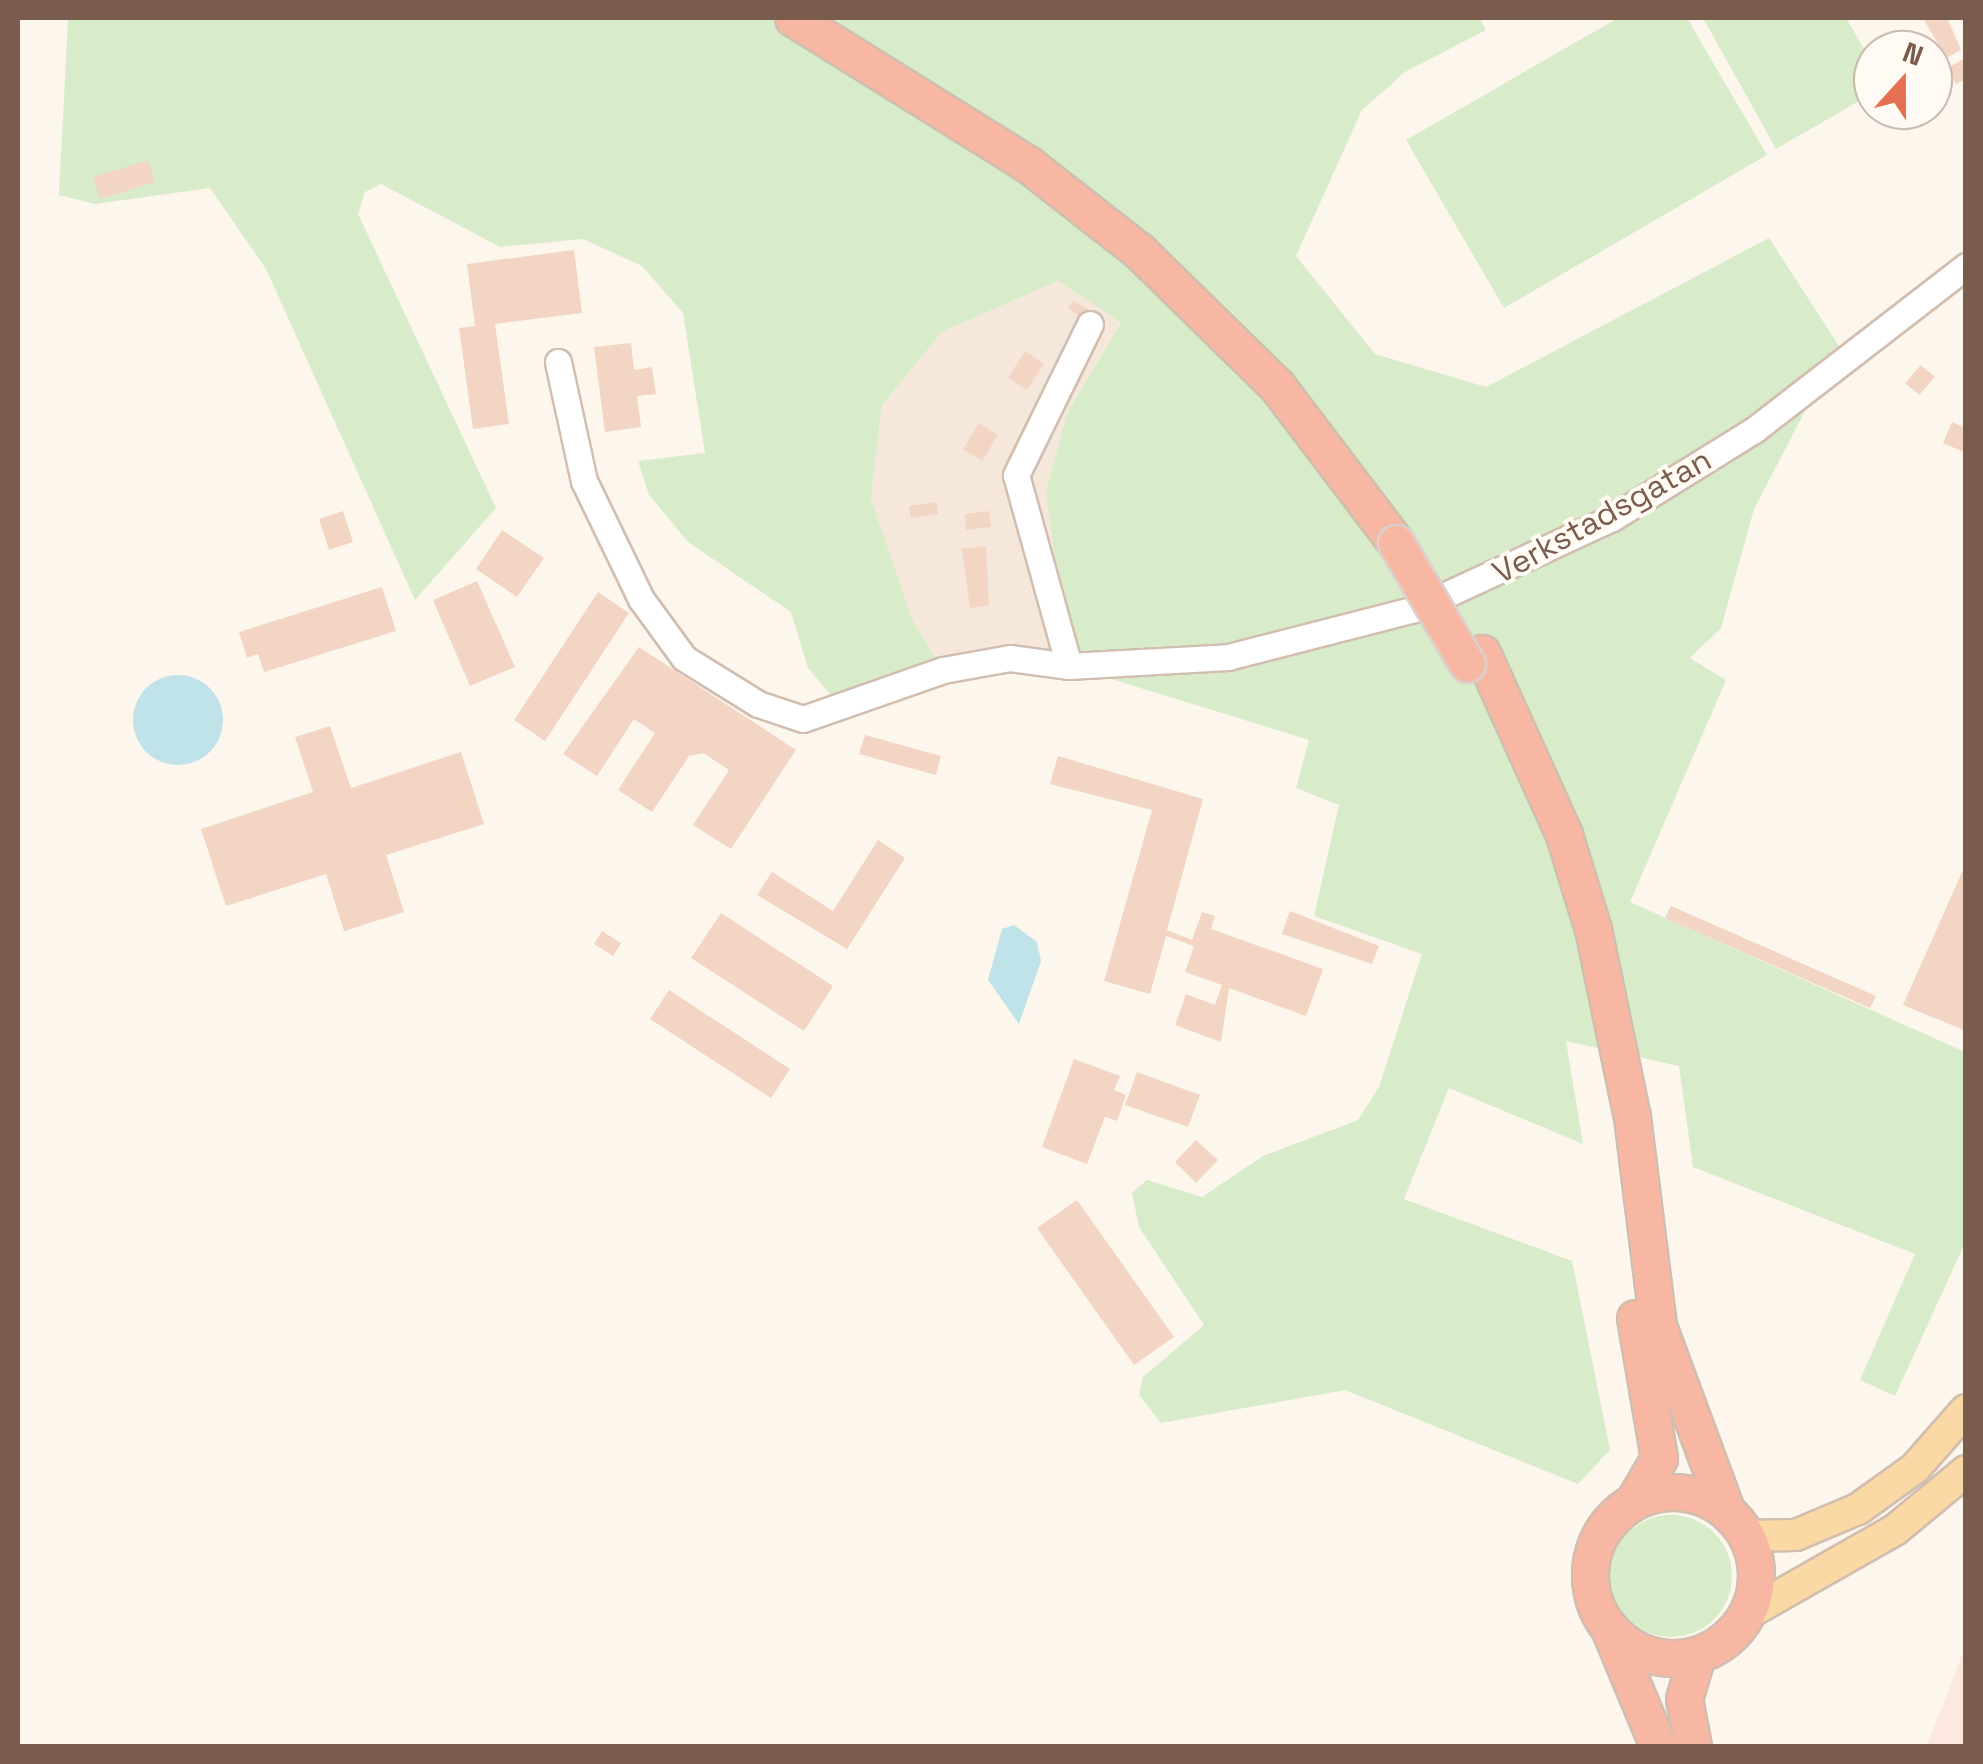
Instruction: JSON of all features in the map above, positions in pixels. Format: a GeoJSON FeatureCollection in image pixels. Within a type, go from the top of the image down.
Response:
{"type":"FeatureCollection","features":[{"type":"Feature","properties":{"kind":"highway"},"geometry":{"type":"LineString","coordinates":[[793,18],[1029,165],[1138,251],[1277,386],[1405,538]]}},
{"type":"Feature","properties":{"kind":"highway"},"geometry":{"type":"LineString","coordinates":[[836,18],[1042,151],[1197,278],[1362,459],[1474,658],[1564,835],[1593,929],[1632,1118],[1658,1326],[1756,1567],[1747,1614],[1697,1655],[1684,1698],[1692,1746]]}},
{"type":"Feature","properties":{"kind":"highway"},"geometry":{"type":"LineString","coordinates":[[1474,658],[1542,828],[1600,1042],[1629,1288],[1659,1438],[1659,1458],[1634,1501],[1600,1534],[1590,1565],[1609,1628],[1658,1746]]}},
{"type":"Feature","properties":{"kind":"highway"},"geometry":{"type":"LineString","coordinates":[[1634,1501],[1681,1491],[1737,1523]]}},
{"type":"Feature","properties":{"kind":"highway"},"geometry":{"type":"LineString","coordinates":[[1609,1628],[1649,1654],[1697,1655]]}},
{"type":"Feature","properties":{"kind":"main road"},"geometry":{"type":"LineString","coordinates":[[1737,1523],[1796,1536],[1858,1508],[1916,1468],[1966,1410]]}},
{"type":"Feature","properties":{"kind":"main road"},"geometry":{"type":"LineString","coordinates":[[1747,1614],[1894,1530],[1966,1471]]}},
{"type":"Feature","properties":{"kind":"street","name":"Verkstadsgatan"},"geometry":{"type":"LineString","coordinates":[[558,362],[584,480],[640,599],[684,658],[758,704],[803,719],[943,670],[1010,658],[1070,666],[1297,644],[1505,573],[1754,430],[1966,266]]}},
{"type":"Feature","properties":{"kind":"street"},"geometry":{"type":"LineString","coordinates":[[1070,666],[1016,475],[1090,324]]}},
{"type":"Feature","properties":{"kind":"shaded area"},"geometry":{"type":"Polygon","coordinates":[[[1058,281],[1121,321],[1067,413],[1069,666],[943,670],[913,621],[871,499],[882,405],[942,332],[1058,281]]]}},
{"type":"Feature","properties":{"kind":"shaded area"},"geometry":{"type":"Polygon","coordinates":[[[1965,1652],[1965,1746],[1927,1746],[1962,1655],[1965,1652]]]}},
{"type":"Feature","properties":{"kind":"green space"},"geometry":{"type":"Polygon","coordinates":[[[68,18],[1480,18],[1486,30],[1405,72],[1362,110],[1296,256],[1375,354],[1486,387],[1769,238],[1839,346],[1754,509],[1721,628],[1690,658],[1726,680],[1630,902],[1965,1052],[1965,1243],[1895,1396],[1860,1380],[1915,1254],[1693,1167],[1679,1066],[1566,1041],[1583,1144],[1449,1088],[1404,1199],[1572,1261],[1610,1450],[1578,1484],[1345,1390],[1161,1423],[1139,1395],[1143,1377],[1204,1325],[1139,1227],[1132,1193],[1147,1180],[1202,1197],[1263,1156],[1358,1120],[1379,1087],[1422,954],[1314,916],[1339,805],[1296,788],[1309,740],[1069,666],[1046,491],[1067,413],[1121,322],[1058,281],[942,332],[882,405],[871,499],[913,621],[943,670],[844,710],[808,668],[791,612],[688,542],[649,495],[638,461],[705,453],[683,313],[642,266],[583,239],[500,247],[381,184],[365,192],[358,214],[496,508],[415,600],[266,269],[210,188],[95,204],[59,195],[68,18]]]}},
{"type":"Feature","properties":{"kind":"green space"},"geometry":{"type":"Polygon","coordinates":[[[1618,18],[1687,18],[1767,155],[1504,308],[1406,140],[1618,18]]]}},
{"type":"Feature","properties":{"kind":"green space"},"geometry":{"type":"Polygon","coordinates":[[[1703,18],[1846,18],[1853,30],[1853,105],[1776,149],[1703,18]]]}},
{"type":"Feature","properties":{"kind":"green space"},"geometry":{"type":"Polygon","coordinates":[[[1671,1515],[1694,1520],[1714,1533],[1727,1553],[1732,1576],[1727,1599],[1714,1619],[1694,1632],[1671,1637],[1648,1632],[1628,1619],[1615,1599],[1610,1576],[1615,1553],[1628,1533],[1648,1520],[1671,1515]]]}},
{"type":"Feature","properties":{"kind":"water"},"geometry":{"type":"Polygon","coordinates":[[[178,675],[195,678],[210,688],[220,703],[220,737],[210,752],[195,762],[178,765],[161,762],[146,752],[136,737],[133,720],[136,703],[146,688],[161,678],[178,675]]]}},
{"type":"Feature","properties":{"kind":"water"},"geometry":{"type":"Polygon","coordinates":[[[1014,925],[1037,942],[1041,961],[1019,1024],[988,980],[1002,929],[1014,925]]]}},
{"type":"Feature","properties":{"kind":"building"},"geometry":{"type":"Polygon","coordinates":[[[1923,18],[1947,18],[1952,30],[1930,30],[1923,18]]]}},
{"type":"Feature","properties":{"kind":"building"},"geometry":{"type":"Polygon","coordinates":[[[1953,32],[1961,50],[1953,54],[1953,32]]]}},
{"type":"Feature","properties":{"kind":"building"},"geometry":{"type":"Polygon","coordinates":[[[1966,58],[1966,79],[1956,84],[1953,79],[1953,65],[1966,58]]]}},
{"type":"Feature","properties":{"kind":"building"},"geometry":{"type":"Polygon","coordinates":[[[148,160],[155,182],[100,199],[93,177],[148,160]]]}},
{"type":"Feature","properties":{"kind":"building"},"geometry":{"type":"Polygon","coordinates":[[[574,250],[582,313],[495,324],[509,424],[473,429],[459,328],[475,326],[467,264],[574,250]]]}},
{"type":"Feature","properties":{"kind":"building"},"geometry":{"type":"Polygon","coordinates":[[[1073,300],[1089,310],[1083,318],[1068,308],[1073,300]]]}},
{"type":"Feature","properties":{"kind":"building"},"geometry":{"type":"Polygon","coordinates":[[[631,343],[634,370],[652,367],[656,394],[637,396],[641,427],[605,432],[594,347],[631,343]]]}},
{"type":"Feature","properties":{"kind":"building"},"geometry":{"type":"Polygon","coordinates":[[[1025,351],[1044,364],[1027,390],[1008,378],[1025,351]]]}},
{"type":"Feature","properties":{"kind":"building"},"geometry":{"type":"Polygon","coordinates":[[[1921,365],[1935,377],[1919,395],[1905,383],[1921,365]]]}},
{"type":"Feature","properties":{"kind":"building"},"geometry":{"type":"Polygon","coordinates":[[[1952,422],[1966,428],[1966,453],[1943,443],[1952,422]]]}},
{"type":"Feature","properties":{"kind":"building"},"geometry":{"type":"Polygon","coordinates":[[[979,423],[998,435],[982,461],[963,449],[979,423]]]}},
{"type":"Feature","properties":{"kind":"building"},"geometry":{"type":"Polygon","coordinates":[[[937,502],[938,514],[911,518],[909,506],[937,502]]]}},
{"type":"Feature","properties":{"kind":"building"},"geometry":{"type":"Polygon","coordinates":[[[343,511],[353,542],[329,550],[319,519],[343,511]]]}},
{"type":"Feature","properties":{"kind":"building"},"geometry":{"type":"Polygon","coordinates":[[[989,511],[991,527],[966,530],[965,514],[989,511]]]}},
{"type":"Feature","properties":{"kind":"building"},"geometry":{"type":"Polygon","coordinates":[[[502,530],[544,558],[517,597],[476,569],[502,530]]]}},
{"type":"Feature","properties":{"kind":"building"},"geometry":{"type":"Polygon","coordinates":[[[986,546],[989,605],[970,608],[962,549],[986,546]]]}},
{"type":"Feature","properties":{"kind":"building"},"geometry":{"type":"Polygon","coordinates":[[[477,581],[515,667],[470,686],[433,600],[477,581]]]}},
{"type":"Feature","properties":{"kind":"building"},"geometry":{"type":"Polygon","coordinates":[[[382,587],[396,631],[264,672],[258,654],[247,658],[239,632],[382,587]]]}},
{"type":"Feature","properties":{"kind":"building"},"geometry":{"type":"Polygon","coordinates":[[[598,592],[629,613],[545,741],[514,720],[598,592]]]}},
{"type":"Feature","properties":{"kind":"building"},"geometry":{"type":"Polygon","coordinates":[[[639,647],[796,750],[731,849],[693,825],[729,770],[703,753],[689,756],[652,812],[618,790],[655,733],[634,719],[597,776],[563,754],[639,647]]]}},
{"type":"Feature","properties":{"kind":"building"},"geometry":{"type":"Polygon","coordinates":[[[330,726],[351,788],[461,752],[484,824],[386,855],[404,912],[344,931],[326,874],[226,906],[201,829],[313,792],[295,737],[330,726]]]}},
{"type":"Feature","properties":{"kind":"building"},"geometry":{"type":"Polygon","coordinates":[[[865,735],[941,756],[936,775],[859,754],[865,735]]]}},
{"type":"Feature","properties":{"kind":"building"},"geometry":{"type":"Polygon","coordinates":[[[1058,756],[1203,799],[1167,930],[1192,940],[1202,912],[1215,916],[1211,929],[1323,969],[1306,1016],[1229,988],[1221,1042],[1175,1025],[1186,994],[1215,1005],[1222,985],[1185,972],[1194,946],[1166,936],[1150,994],[1104,981],[1152,810],[1050,784],[1058,756]]]}},
{"type":"Feature","properties":{"kind":"building"},"geometry":{"type":"Polygon","coordinates":[[[878,840],[905,858],[847,949],[757,895],[772,872],[833,911],[878,840]]]}},
{"type":"Feature","properties":{"kind":"building"},"geometry":{"type":"Polygon","coordinates":[[[1966,863],[1966,1031],[1903,1005],[1966,863]]]}},
{"type":"Feature","properties":{"kind":"building"},"geometry":{"type":"Polygon","coordinates":[[[1671,906],[1876,996],[1870,1008],[1665,918],[1671,906]]]}},
{"type":"Feature","properties":{"kind":"building"},"geometry":{"type":"Polygon","coordinates":[[[1290,911],[1379,946],[1372,964],[1282,934],[1290,911]]]}},
{"type":"Feature","properties":{"kind":"building"},"geometry":{"type":"Polygon","coordinates":[[[721,913],[833,986],[804,1031],[691,958],[721,913]]]}},
{"type":"Feature","properties":{"kind":"building"},"geometry":{"type":"Polygon","coordinates":[[[602,931],[621,943],[613,956],[594,944],[602,931]]]}},
{"type":"Feature","properties":{"kind":"building"},"geometry":{"type":"Polygon","coordinates":[[[669,990],[790,1069],[771,1098],[650,1019],[669,990]]]}},
{"type":"Feature","properties":{"kind":"building"},"geometry":{"type":"Polygon","coordinates":[[[1074,1059],[1120,1076],[1114,1090],[1126,1095],[1117,1121],[1105,1117],[1087,1164],[1042,1147],[1074,1059]]]}},
{"type":"Feature","properties":{"kind":"building"},"geometry":{"type":"Polygon","coordinates":[[[1137,1072],[1200,1095],[1188,1127],[1125,1105],[1137,1072]]]}},
{"type":"Feature","properties":{"kind":"building"},"geometry":{"type":"Polygon","coordinates":[[[1196,1140],[1218,1160],[1196,1183],[1175,1162],[1196,1140]]]}},
{"type":"Feature","properties":{"kind":"building"},"geometry":{"type":"Polygon","coordinates":[[[1077,1200],[1174,1337],[1134,1365],[1037,1228],[1077,1200]]]}}]}
